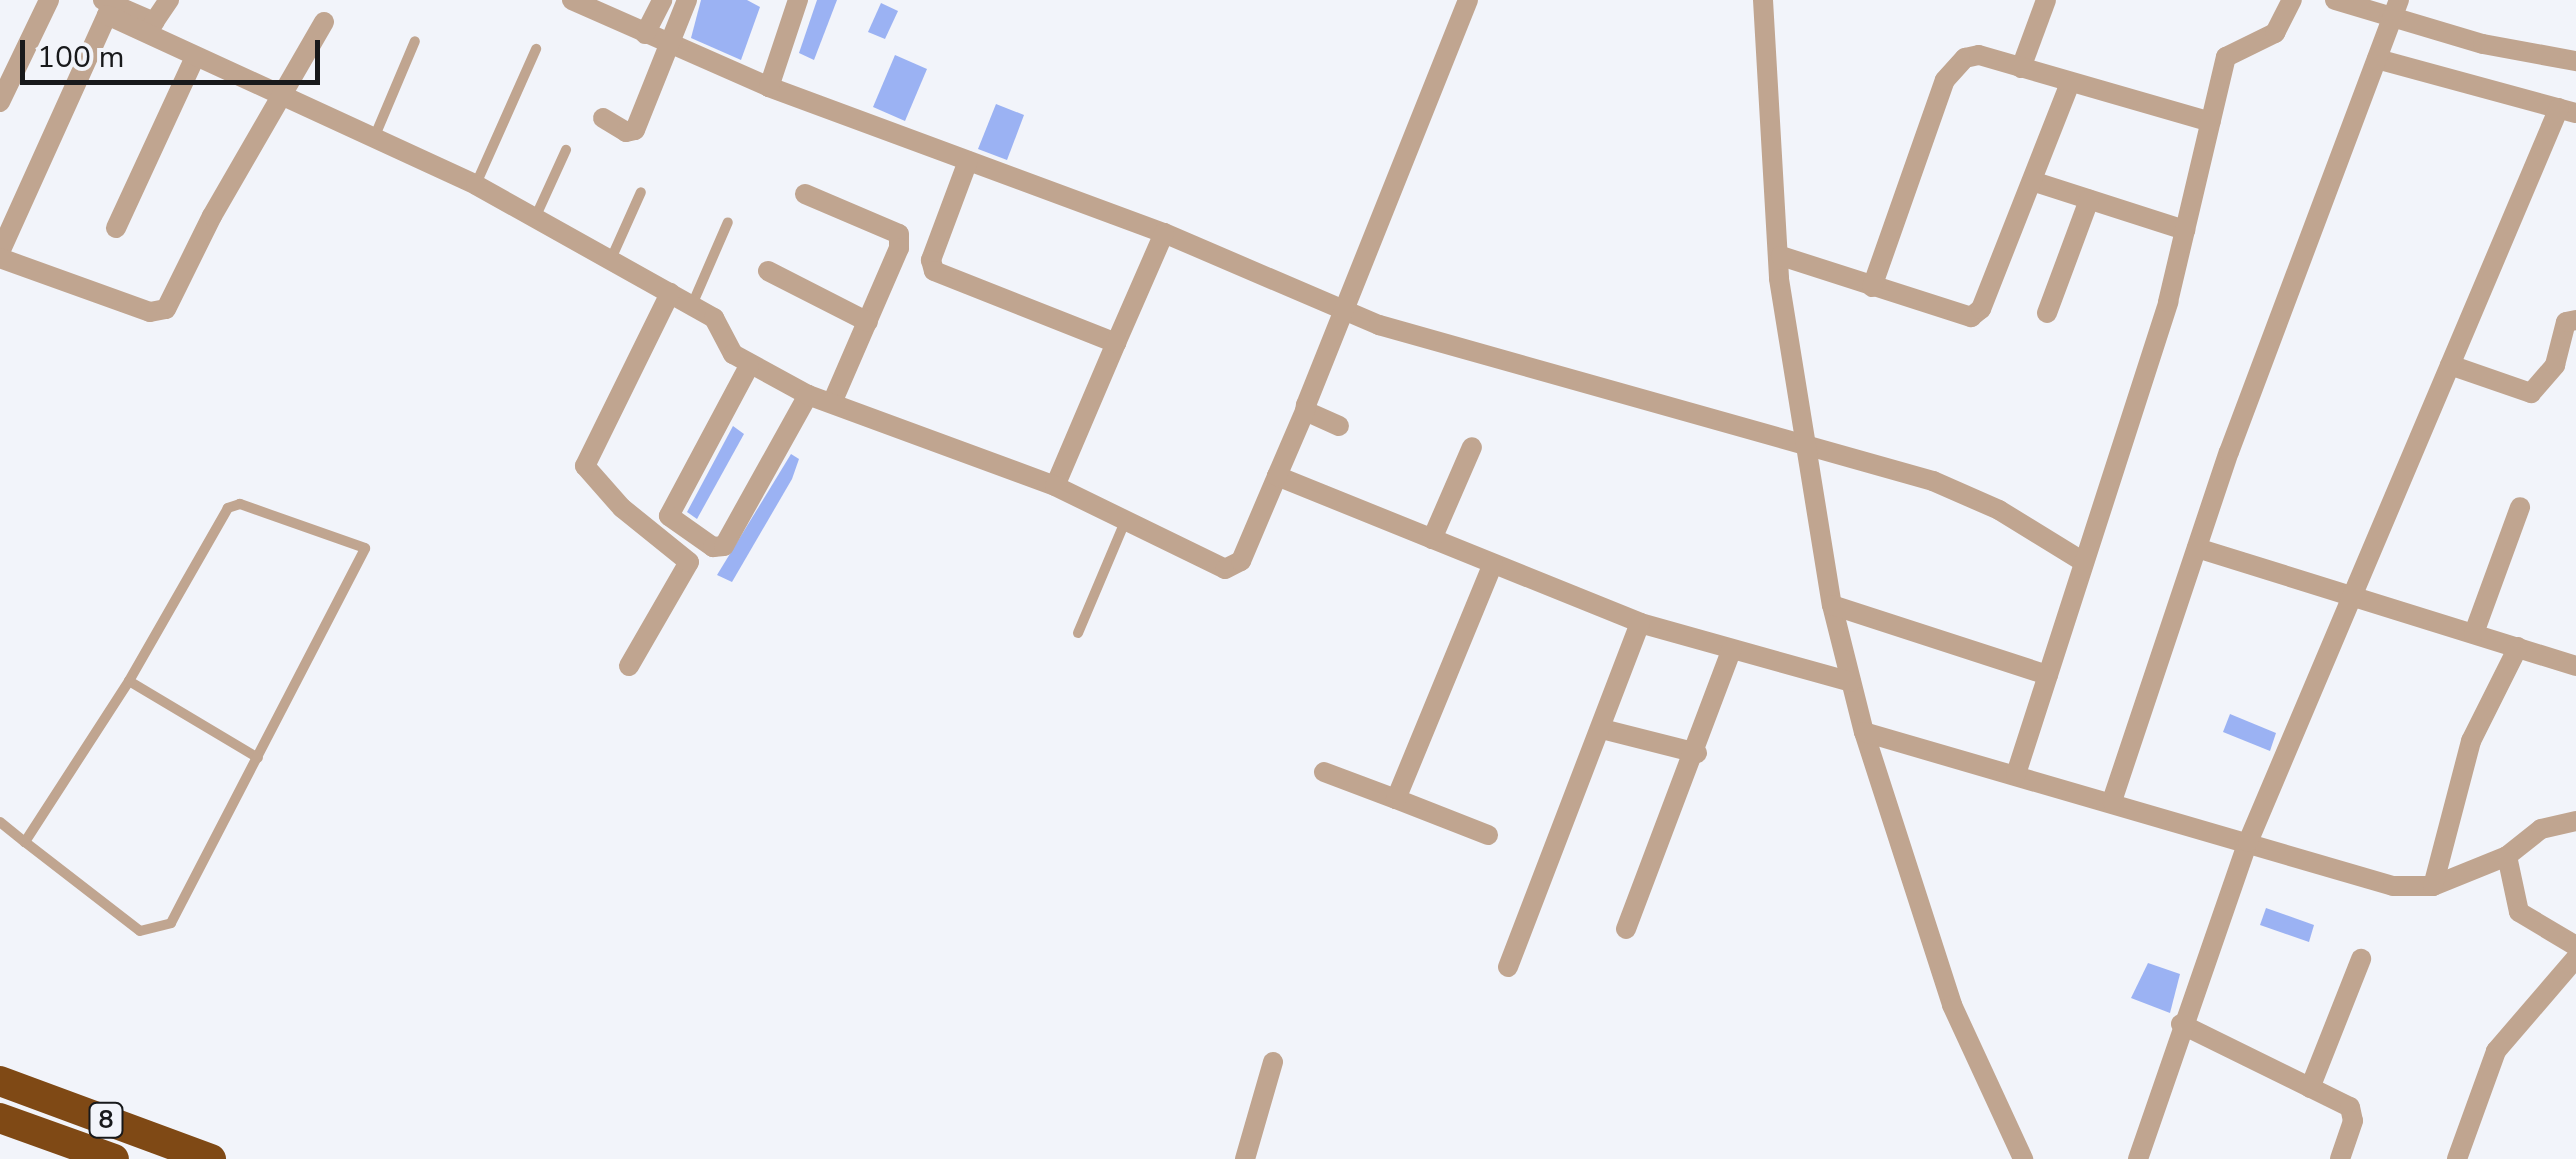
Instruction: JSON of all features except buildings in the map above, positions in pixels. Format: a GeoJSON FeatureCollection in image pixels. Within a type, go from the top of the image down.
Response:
{"type":"FeatureCollection","features":[{"type":"Feature","properties":{"kind":"highway","name":"8"},"geometry":{"type":"LineString","coordinates":[[0,1081],[211,1159]]}},
{"type":"Feature","properties":{"kind":"highway","name":"8"},"geometry":{"type":"LineString","coordinates":[[0,1118],[114,1159]]}},
{"type":"Feature","properties":{"kind":"street"},"geometry":{"type":"LineString","coordinates":[[0,102],[50,0]]}},
{"type":"Feature","properties":{"kind":"street"},"geometry":{"type":"LineString","coordinates":[[103,0],[154,22],[169,0]]}},
{"type":"Feature","properties":{"kind":"street"},"geometry":{"type":"LineString","coordinates":[[572,0],[769,87],[1164,233],[1391,328],[1596,382],[1802,448],[1933,481],[1999,510],[2082,562]]}},
{"type":"Feature","properties":{"kind":"street"},"geometry":{"type":"LineString","coordinates":[[645,34],[662,0]]}},
{"type":"Feature","properties":{"kind":"street"},"geometry":{"type":"LineString","coordinates":[[603,118],[626,132],[636,130],[673,45],[686,0]]}},
{"type":"Feature","properties":{"kind":"street"},"geometry":{"type":"LineString","coordinates":[[769,87],[798,0]]}},
{"type":"Feature","properties":{"kind":"street"},"geometry":{"type":"LineString","coordinates":[[324,22],[286,98],[222,198],[166,309],[150,312],[0,255],[104,16],[286,98],[476,185],[714,318],[733,354],[808,395],[1056,486],[1124,522],[1233,568],[1305,411],[1468,0]]}},
{"type":"Feature","properties":{"kind":"street"},"geometry":{"type":"LineString","coordinates":[[1763,0],[1780,256],[1802,448],[1832,604],[1864,732],[1952,1005],[2023,1159]]}},
{"type":"Feature","properties":{"kind":"street"},"geometry":{"type":"LineString","coordinates":[[2021,68],[2046,0]]}},
{"type":"Feature","properties":{"kind":"street"},"geometry":{"type":"LineString","coordinates":[[2016,774],[2186,230],[2229,53],[2275,33],[2292,0]]}},
{"type":"Feature","properties":{"kind":"street"},"geometry":{"type":"LineString","coordinates":[[2334,0],[2395,10],[2576,61]]}},
{"type":"Feature","properties":{"kind":"street"},"geometry":{"type":"LineString","coordinates":[[2112,801],[2197,548],[2395,10]]}},
{"type":"Feature","properties":{"kind":"street"},"geometry":{"type":"LineString","coordinates":[[1872,287],[1945,80],[1956,65],[1979,55],[2211,122]]}},
{"type":"Feature","properties":{"kind":"street"},"geometry":{"type":"LineString","coordinates":[[116,228],[195,57]]}},
{"type":"Feature","properties":{"kind":"street"},"geometry":{"type":"LineString","coordinates":[[2138,1159],[2181,1024],[2248,842],[2450,366],[2567,111],[2377,59]]}},
{"type":"Feature","properties":{"kind":"street"},"geometry":{"type":"LineString","coordinates":[[1780,256],[1971,317],[1981,309],[2070,83]]}},
{"type":"Feature","properties":{"kind":"street"},"geometry":{"type":"LineString","coordinates":[[968,160],[931,260],[934,271],[1116,344]]}},
{"type":"Feature","properties":{"kind":"street"},"geometry":{"type":"LineString","coordinates":[[2032,182],[2186,230]]}},
{"type":"Feature","properties":{"kind":"street"},"geometry":{"type":"LineString","coordinates":[[805,194],[899,234],[868,322],[832,403]]}},
{"type":"Feature","properties":{"kind":"street"},"geometry":{"type":"LineString","coordinates":[[2047,314],[2090,200]]}},
{"type":"Feature","properties":{"kind":"street"},"geometry":{"type":"LineString","coordinates":[[1056,486],[1164,233]]}},
{"type":"Feature","properties":{"kind":"street"},"geometry":{"type":"LineString","coordinates":[[768,271],[868,322]]}},
{"type":"Feature","properties":{"kind":"street"},"geometry":{"type":"LineString","coordinates":[[629,666],[689,562],[622,508],[584,466],[670,293]]}},
{"type":"Feature","properties":{"kind":"street"},"geometry":{"type":"LineString","coordinates":[[2450,366],[2531,393],[2555,365],[2566,322],[2576,320]]}},
{"type":"Feature","properties":{"kind":"street"},"geometry":{"type":"LineString","coordinates":[[749,366],[669,516],[714,548],[724,546],[808,395]]}},
{"type":"Feature","properties":{"kind":"street"},"geometry":{"type":"LineString","coordinates":[[1305,411],[1339,426]]}},
{"type":"Feature","properties":{"kind":"street"},"geometry":{"type":"LineString","coordinates":[[1432,539],[1472,447]]}},
{"type":"Feature","properties":{"kind":"street"},"geometry":{"type":"LineString","coordinates":[[1277,476],[1640,623],[1852,682]]}},
{"type":"Feature","properties":{"kind":"street"},"geometry":{"type":"LineString","coordinates":[[2474,633],[2520,507]]}},
{"type":"Feature","properties":{"kind":"street"},"geometry":{"type":"LineString","coordinates":[[2197,548],[2576,666]]}},
{"type":"Feature","properties":{"kind":"street"},"geometry":{"type":"LineString","coordinates":[[1396,799],[1493,564]]}},
{"type":"Feature","properties":{"kind":"street"},"geometry":{"type":"LineString","coordinates":[[1832,604],[2048,675]]}},
{"type":"Feature","properties":{"kind":"street"},"geometry":{"type":"LineString","coordinates":[[1508,967],[1640,623]]}},
{"type":"Feature","properties":{"kind":"street"},"geometry":{"type":"LineString","coordinates":[[2432,886],[2471,741],[2518,647]]}},
{"type":"Feature","properties":{"kind":"street"},"geometry":{"type":"LineString","coordinates":[[1626,929],[1697,753],[1732,649]]}},
{"type":"Feature","properties":{"kind":"street"},"geometry":{"type":"LineString","coordinates":[[1602,729],[1697,753]]}},
{"type":"Feature","properties":{"kind":"street"},"geometry":{"type":"LineString","coordinates":[[1864,732],[2112,801],[2392,886],[2432,886],[2507,856],[2541,829],[2576,820]]}},
{"type":"Feature","properties":{"kind":"street"},"geometry":{"type":"LineString","coordinates":[[1324,772],[1488,835]]}},
{"type":"Feature","properties":{"kind":"street"},"geometry":{"type":"LineString","coordinates":[[2507,856],[2519,912],[2576,946]]}},
{"type":"Feature","properties":{"kind":"street"},"geometry":{"type":"LineString","coordinates":[[2457,1159],[2496,1050],[2576,958]]}},
{"type":"Feature","properties":{"kind":"street"},"geometry":{"type":"LineString","coordinates":[[2310,1088],[2361,959]]}},
{"type":"Feature","properties":{"kind":"street"},"geometry":{"type":"LineString","coordinates":[[2181,1024],[2350,1108],[2354,1121],[2340,1159]]}},
{"type":"Feature","properties":{"kind":"street"},"geometry":{"type":"LineString","coordinates":[[1245,1159],[1274,1062]]}},
{"type":"Feature","properties":{"kind":"lane"},"geometry":{"type":"LineString","coordinates":[[374,139],[416,41]]}},
{"type":"Feature","properties":{"kind":"lane"},"geometry":{"type":"LineString","coordinates":[[476,185],[536,48]]}},
{"type":"Feature","properties":{"kind":"lane"},"geometry":{"type":"LineString","coordinates":[[535,218],[566,150]]}},
{"type":"Feature","properties":{"kind":"lane"},"geometry":{"type":"LineString","coordinates":[[611,260],[640,192]]}},
{"type":"Feature","properties":{"kind":"lane"},"geometry":{"type":"LineString","coordinates":[[692,305],[728,222]]}},
{"type":"Feature","properties":{"kind":"lane"},"geometry":{"type":"LineString","coordinates":[[0,822],[140,932],[158,931],[171,924],[366,554],[360,544],[234,504],[129,681],[26,842]]}},
{"type":"Feature","properties":{"kind":"lane"},"geometry":{"type":"LineString","coordinates":[[1078,633],[1124,522]]}},
{"type":"Feature","properties":{"kind":"lane"},"geometry":{"type":"LineString","coordinates":[[129,681],[258,758]]}}]}
